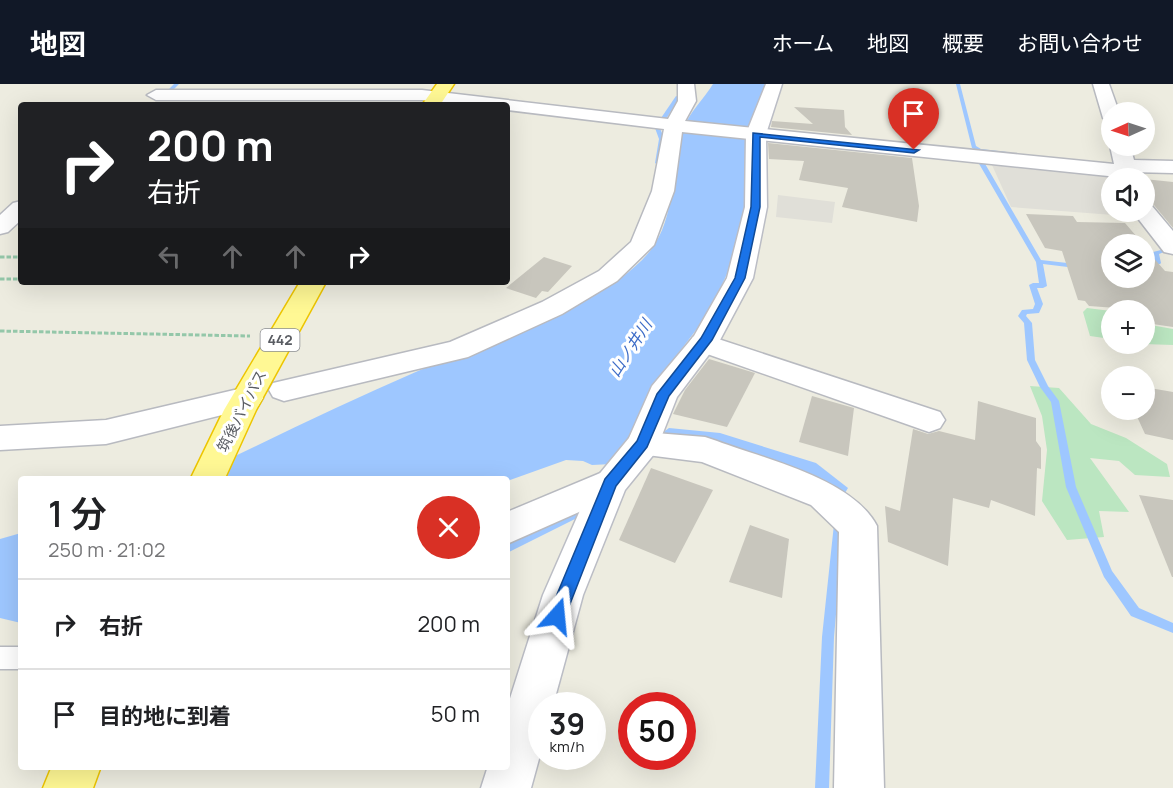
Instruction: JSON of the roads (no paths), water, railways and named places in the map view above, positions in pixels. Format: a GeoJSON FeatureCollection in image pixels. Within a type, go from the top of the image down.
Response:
{"type":"FeatureCollection","features":[{"type":"Feature","properties":{"kind":"highway","name":"筑後バイパス"},"geometry":{"type":"LineString","coordinates":[[209,476],[243,404],[311,285]]}},
{"type":"Feature","properties":{"kind":"highway"},"geometry":{"type":"LineString","coordinates":[[68,788],[75,770]]}},
{"type":"Feature","properties":{"kind":"street"},"geometry":{"type":"LineString","coordinates":[[284,390],[458,350],[552,308],[608,276],[642,245],[663,191],[678,125],[687,101],[686,84]]}},
{"type":"Feature","properties":{"kind":"street"},"geometry":{"type":"LineString","coordinates":[[506,788],[563,595],[610,483],[643,444],[663,394],[703,343],[740,278],[756,207],[753,134],[774,84]]}},
{"type":"Feature","properties":{"kind":"street"},"geometry":{"type":"LineString","coordinates":[[1101,84],[1107,102]]}},
{"type":"Feature","properties":{"kind":"street"},"geometry":{"type":"LineString","coordinates":[[156,95],[430,95],[484,102]]}},
{"type":"Feature","properties":{"kind":"street"},"geometry":{"type":"LineString","coordinates":[[510,105],[753,134],[1101,170]]}},
{"type":"Feature","properties":{"kind":"street"},"geometry":{"type":"LineString","coordinates":[[1155,169],[1173,167]]}},
{"type":"Feature","properties":{"kind":"street"},"geometry":{"type":"LineString","coordinates":[[0,227],[18,211]]}},
{"type":"Feature","properties":{"kind":"street"},"geometry":{"type":"LineString","coordinates":[[1157,219],[1173,248]]}},
{"type":"Feature","properties":{"kind":"street"},"geometry":{"type":"LineString","coordinates":[[703,343],[929,420]]}},
{"type":"Feature","properties":{"kind":"street"},"geometry":{"type":"LineString","coordinates":[[0,438],[106,432],[243,404]]}},
{"type":"Feature","properties":{"kind":"street"},"geometry":{"type":"LineString","coordinates":[[643,444],[705,450],[824,495],[858,526],[859,788]]}},
{"type":"Feature","properties":{"kind":"street"},"geometry":{"type":"LineString","coordinates":[[510,528],[610,483]]}},
{"type":"Feature","properties":{"kind":"lane"},"geometry":{"type":"LineString","coordinates":[[243,404],[284,390]]}},
{"type":"Feature","properties":{"kind":"lane"},"geometry":{"type":"LineString","coordinates":[[0,658],[18,658]]}},
{"type":"Feature","properties":{"kind":"water","name":"山ノ井川"},"geometry":{"type":"Polygon","coordinates":[[[713,84],[767,84],[746,137],[744,209],[732,263],[709,313],[677,355],[639,418],[625,450],[612,464],[592,465],[583,461],[566,460],[510,480],[510,476],[193,476],[418,371],[575,306],[630,271],[650,251],[665,223],[679,145],[683,130],[693,111],[713,84]]]}},
{"type":"Feature","properties":{"kind":"water"},"geometry":{"type":"Polygon","coordinates":[[[669,428],[720,433],[816,463],[848,488],[845,493],[665,436],[662,433],[669,428]]]}},
{"type":"Feature","properties":{"kind":"water"},"geometry":{"type":"Polygon","coordinates":[[[18,534],[18,622],[0,618],[0,539],[18,534]]]}},
{"type":"Feature","properties":{"kind":"waterway"},"geometry":{"type":"LineString","coordinates":[[177,84],[171,90],[183,92]]}},
{"type":"Feature","properties":{"kind":"waterway"},"geometry":{"type":"LineString","coordinates":[[958,84],[974,147],[980,150],[1005,153]]}},
{"type":"Feature","properties":{"kind":"waterway"},"geometry":{"type":"LineString","coordinates":[[664,118],[678,97]]}},
{"type":"Feature","properties":{"kind":"waterway"},"geometry":{"type":"LineString","coordinates":[[658,128],[662,139],[658,163]]}},
{"type":"Feature","properties":{"kind":"waterway"},"geometry":{"type":"LineString","coordinates":[[981,162],[1039,262]]}},
{"type":"Feature","properties":{"kind":"waterway"},"geometry":{"type":"LineString","coordinates":[[1155,253],[1161,252]]}},
{"type":"Feature","properties":{"kind":"waterway"},"geometry":{"type":"LineString","coordinates":[[1155,253],[1158,263],[1155,263]]}},
{"type":"Feature","properties":{"kind":"waterway"},"geometry":{"type":"LineString","coordinates":[[1039,262],[1076,266]]}},
{"type":"Feature","properties":{"kind":"waterway"},"geometry":{"type":"LineString","coordinates":[[1039,262],[1043,286],[1033,285],[1039,304],[1036,311],[1025,312],[1022,316],[1028,323],[1031,360],[1044,387],[1055,401],[1071,487],[1108,574],[1135,612],[1173,628]]}},
{"type":"Feature","properties":{"kind":"waterway"},"geometry":{"type":"LineString","coordinates":[[510,547],[575,514]]}},
{"type":"Feature","properties":{"kind":"waterway"},"geometry":{"type":"LineString","coordinates":[[822,788],[828,637],[839,524]]}}]}
